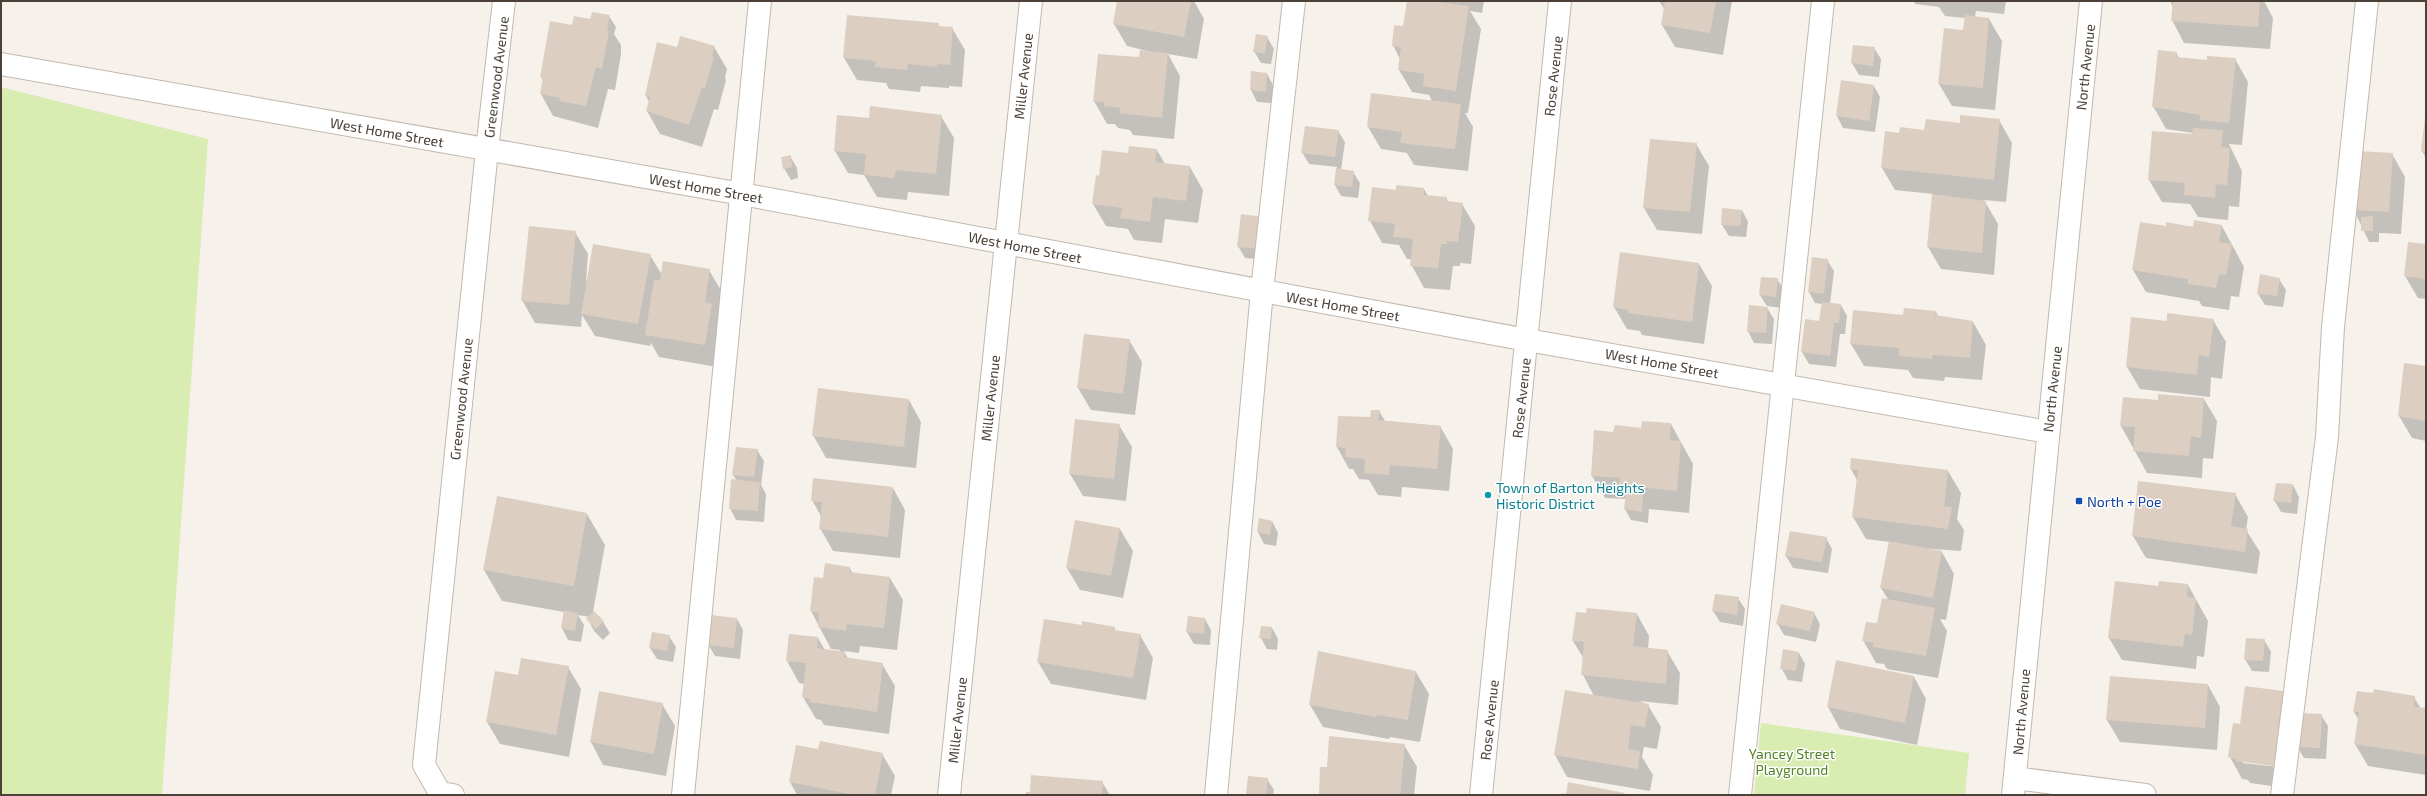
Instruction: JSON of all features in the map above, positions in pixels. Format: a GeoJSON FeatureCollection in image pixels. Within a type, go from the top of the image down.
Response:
{"type":"FeatureCollection","features":[{"type":"Feature","properties":{"kind":"street","name":"Greenwood Avenue"},"geometry":{"type":"LineString","coordinates":[[447,794],[424,765],[487,150],[504,1]]}},
{"type":"Feature","properties":{"kind":"street"},"geometry":{"type":"LineString","coordinates":[[682,795],[760,1]]}},
{"type":"Feature","properties":{"kind":"street","name":"Miller Avenue"},"geometry":{"type":"LineString","coordinates":[[949,795],[1031,1]]}},
{"type":"Feature","properties":{"kind":"street"},"geometry":{"type":"LineString","coordinates":[[1216,795],[1262,291],[1294,1]]}},
{"type":"Feature","properties":{"kind":"street","name":"Rose Avenue"},"geometry":{"type":"LineString","coordinates":[[1481,795],[1560,1]]}},
{"type":"Feature","properties":{"kind":"street"},"geometry":{"type":"LineString","coordinates":[[1740,795],[1781,384],[1823,1]]}},
{"type":"Feature","properties":{"kind":"street","name":"North Avenue"},"geometry":{"type":"LineString","coordinates":[[2014,786],[2091,1]]}},
{"type":"Feature","properties":{"kind":"street"},"geometry":{"type":"LineString","coordinates":[[2282,795],[2327,437],[2333,327],[2367,1]]}},
{"type":"Feature","properties":{"kind":"street","name":"West Home Street"},"geometry":{"type":"LineString","coordinates":[[1,64],[742,194],[1527,340],[2048,432]]}},
{"type":"Feature","properties":{"kind":"street"},"geometry":{"type":"LineString","coordinates":[[2014,786],[2144,795]]}},
{"type":"Feature","properties":{"kind":"green space"},"geometry":{"type":"Polygon","coordinates":[[[1,87],[208,139],[162,795],[1,795],[1,87]]]}},
{"type":"Feature","properties":{"kind":"green space","name":"Yancey Street Playground"},"geometry":{"type":"Polygon","coordinates":[[[1761,723],[1969,753],[1965,795],[1754,795],[1761,723]]]}},
{"type":"Feature","properties":{"kind":"building"},"geometry":{"type":"Polygon","coordinates":[[[1117,1],[1191,1],[1184,37],[1113,24],[1117,1]]]}},
{"type":"Feature","properties":{"kind":"building"},"geometry":{"type":"Polygon","coordinates":[[[1407,1],[1433,1],[1469,6],[1456,91],[1423,86],[1424,74],[1398,70],[1401,47],[1392,46],[1394,25],[1403,26],[1407,1]]]}},
{"type":"Feature","properties":{"kind":"building"},"geometry":{"type":"Polygon","coordinates":[[[1665,1],[1716,1],[1710,33],[1661,25],[1665,1]]]}},
{"type":"Feature","properties":{"kind":"building"},"geometry":{"type":"Polygon","coordinates":[[[2173,1],[2260,1],[2258,27],[2171,21],[2173,1]]]}},
{"type":"Feature","properties":{"kind":"building"},"geometry":{"type":"Polygon","coordinates":[[[592,12],[610,15],[607,31],[609,31],[602,69],[596,67],[586,106],[559,101],[560,98],[540,94],[543,77],[540,77],[550,21],[572,25],[574,16],[590,19],[592,12]]]}},
{"type":"Feature","properties":{"kind":"building"},"geometry":{"type":"Polygon","coordinates":[[[847,15],[939,23],[939,26],[953,27],[950,65],[937,64],[937,67],[908,64],[907,70],[875,67],[876,61],[843,58],[847,15]]]}},
{"type":"Feature","properties":{"kind":"building"},"geometry":{"type":"Polygon","coordinates":[[[1965,15],[1989,18],[1983,88],[1938,84],[1944,28],[1963,30],[1965,15]]]}},
{"type":"Feature","properties":{"kind":"building"},"geometry":{"type":"Polygon","coordinates":[[[1256,34],[1268,36],[1265,53],[1253,52],[1256,34]]]}},
{"type":"Feature","properties":{"kind":"building"},"geometry":{"type":"Polygon","coordinates":[[[680,36],[715,46],[712,56],[714,57],[705,88],[702,87],[689,125],[646,111],[650,97],[645,96],[657,42],[677,47],[680,36]]]}},
{"type":"Feature","properties":{"kind":"building"},"geometry":{"type":"Polygon","coordinates":[[[1853,45],[1875,47],[1873,66],[1851,63],[1853,45]]]}},
{"type":"Feature","properties":{"kind":"building"},"geometry":{"type":"Polygon","coordinates":[[[1140,50],[1168,53],[1162,118],[1119,113],[1120,108],[1104,106],[1104,102],[1093,102],[1098,54],[1139,57],[1140,50]]]}},
{"type":"Feature","properties":{"kind":"building"},"geometry":{"type":"Polygon","coordinates":[[[2158,50],[2177,52],[2176,57],[2207,60],[2207,56],[2236,58],[2229,123],[2200,120],[2200,115],[2152,107],[2158,50]]]}},
{"type":"Feature","properties":{"kind":"building"},"geometry":{"type":"Polygon","coordinates":[[[1251,71],[1267,73],[1266,92],[1250,90],[1251,71]]]}},
{"type":"Feature","properties":{"kind":"building"},"geometry":{"type":"Polygon","coordinates":[[[1841,80],[1874,85],[1869,121],[1836,116],[1841,80]]]}},
{"type":"Feature","properties":{"kind":"building"},"geometry":{"type":"Polygon","coordinates":[[[1371,93],[1461,104],[1455,149],[1400,143],[1402,132],[1367,127],[1371,93]]]}},
{"type":"Feature","properties":{"kind":"building"},"geometry":{"type":"Polygon","coordinates":[[[870,106],[942,115],[936,174],[896,170],[894,178],[864,175],[866,154],[834,151],[837,115],[869,118],[870,106]]]}},
{"type":"Feature","properties":{"kind":"building"},"geometry":{"type":"Polygon","coordinates":[[[1960,115],[2000,119],[1994,180],[1881,168],[1885,131],[1899,133],[1900,127],[1924,130],[1926,119],[1960,123],[1960,115]]]}},
{"type":"Feature","properties":{"kind":"building"},"geometry":{"type":"Polygon","coordinates":[[[2426,117],[2426,152],[2421,151],[2426,117]]]}},
{"type":"Feature","properties":{"kind":"building"},"geometry":{"type":"Polygon","coordinates":[[[1305,126],[1339,130],[1335,157],[1301,153],[1305,126]]]}},
{"type":"Feature","properties":{"kind":"building"},"geometry":{"type":"Polygon","coordinates":[[[2193,128],[2223,130],[2221,147],[2230,148],[2227,185],[2216,184],[2215,198],[2184,195],[2185,183],[2148,180],[2152,131],[2192,134],[2193,128]]]}},
{"type":"Feature","properties":{"kind":"building"},"geometry":{"type":"Polygon","coordinates":[[[1650,139],[1697,143],[1690,212],[1643,208],[1650,139]]]}},
{"type":"Feature","properties":{"kind":"building"},"geometry":{"type":"Polygon","coordinates":[[[1129,146],[1157,149],[1155,162],[1190,166],[1186,201],[1153,197],[1150,222],[1120,218],[1122,208],[1092,204],[1096,175],[1099,176],[1102,150],[1128,153],[1129,146]]]}},
{"type":"Feature","properties":{"kind":"building"},"geometry":{"type":"Polygon","coordinates":[[[2357,151],[2393,153],[2389,212],[2353,210],[2357,151]]]}},
{"type":"Feature","properties":{"kind":"building"},"geometry":{"type":"Polygon","coordinates":[[[791,155],[792,167],[783,169],[781,157],[791,155]]]}},
{"type":"Feature","properties":{"kind":"building"},"geometry":{"type":"Polygon","coordinates":[[[1336,168],[1354,171],[1352,187],[1334,185],[1336,168]]]}},
{"type":"Feature","properties":{"kind":"building"},"geometry":{"type":"Polygon","coordinates":[[[1396,185],[1424,188],[1424,195],[1447,197],[1446,201],[1463,203],[1458,242],[1447,241],[1447,244],[1441,244],[1438,268],[1410,266],[1413,239],[1393,237],[1395,224],[1368,221],[1372,187],[1396,190],[1396,185]]]}},
{"type":"Feature","properties":{"kind":"building"},"geometry":{"type":"Polygon","coordinates":[[[1932,194],[1986,201],[1982,253],[1927,247],[1932,194]]]}},
{"type":"Feature","properties":{"kind":"building"},"geometry":{"type":"Polygon","coordinates":[[[1722,208],[1742,210],[1740,226],[1721,225],[1722,208]]]}},
{"type":"Feature","properties":{"kind":"building"},"geometry":{"type":"Polygon","coordinates":[[[1241,214],[1264,217],[1260,249],[1237,247],[1241,214]]]}},
{"type":"Feature","properties":{"kind":"building"},"geometry":{"type":"Polygon","coordinates":[[[2373,216],[2373,231],[2361,231],[2361,217],[2373,216]]]}},
{"type":"Feature","properties":{"kind":"building"},"geometry":{"type":"Polygon","coordinates":[[[2194,220],[2222,225],[2219,242],[2232,244],[2226,275],[2219,274],[2216,288],[2188,284],[2188,279],[2132,270],[2140,222],[2166,226],[2166,222],[2193,227],[2194,220]]]}},
{"type":"Feature","properties":{"kind":"building"},"geometry":{"type":"Polygon","coordinates":[[[529,226],[576,231],[569,305],[521,301],[529,226]]]}},
{"type":"Feature","properties":{"kind":"building"},"geometry":{"type":"Polygon","coordinates":[[[2408,242],[2426,244],[2426,279],[2404,276],[2408,242]]]}},
{"type":"Feature","properties":{"kind":"building"},"geometry":{"type":"Polygon","coordinates":[[[593,244],[651,254],[638,324],[581,314],[593,244]]]}},
{"type":"Feature","properties":{"kind":"building"},"geometry":{"type":"Polygon","coordinates":[[[1620,252],[1699,263],[1692,322],[1628,313],[1628,310],[1613,307],[1620,252]]]}},
{"type":"Feature","properties":{"kind":"building"},"geometry":{"type":"Polygon","coordinates":[[[1812,257],[1828,259],[1824,294],[1808,292],[1812,257]]]}},
{"type":"Feature","properties":{"kind":"building"},"geometry":{"type":"Polygon","coordinates":[[[663,261],[710,269],[705,302],[712,304],[705,345],[645,335],[654,280],[660,280],[663,261]]]}},
{"type":"Feature","properties":{"kind":"building"},"geometry":{"type":"Polygon","coordinates":[[[2260,274],[2280,278],[2277,296],[2257,294],[2260,274]]]}},
{"type":"Feature","properties":{"kind":"building"},"geometry":{"type":"Polygon","coordinates":[[[1761,277],[1778,278],[1776,297],[1759,295],[1761,277]]]}},
{"type":"Feature","properties":{"kind":"building"},"geometry":{"type":"Polygon","coordinates":[[[1822,302],[1841,304],[1839,323],[1834,323],[1830,356],[1801,352],[1805,319],[1819,321],[1822,302]]]}},
{"type":"Feature","properties":{"kind":"building"},"geometry":{"type":"Polygon","coordinates":[[[1749,305],[1768,307],[1766,333],[1747,332],[1749,305]]]}},
{"type":"Feature","properties":{"kind":"building"},"geometry":{"type":"Polygon","coordinates":[[[1904,308],[1936,311],[1935,315],[1973,321],[1970,358],[1933,355],[1932,359],[1899,356],[1899,348],[1850,344],[1853,310],[1903,315],[1904,308]]]}},
{"type":"Feature","properties":{"kind":"building"},"geometry":{"type":"Polygon","coordinates":[[[2167,313],[2214,319],[2209,357],[2199,355],[2197,375],[2126,367],[2131,317],[2167,321],[2167,313]]]}},
{"type":"Feature","properties":{"kind":"building"},"geometry":{"type":"Polygon","coordinates":[[[1084,334],[1130,339],[1123,394],[1077,388],[1084,334]]]}},
{"type":"Feature","properties":{"kind":"building"},"geometry":{"type":"Polygon","coordinates":[[[2404,363],[2426,366],[2426,421],[2398,416],[2404,363]]]}},
{"type":"Feature","properties":{"kind":"building"},"geometry":{"type":"Polygon","coordinates":[[[818,388],[909,399],[904,447],[812,436],[818,388]]]}},
{"type":"Feature","properties":{"kind":"building"},"geometry":{"type":"Polygon","coordinates":[[[2158,394],[2204,398],[2201,438],[2191,436],[2189,456],[2133,451],[2135,427],[2120,426],[2123,397],[2158,400],[2158,394]]]}},
{"type":"Feature","properties":{"kind":"building"},"geometry":{"type":"Polygon","coordinates":[[[1371,410],[1380,410],[1378,420],[1441,426],[1437,469],[1390,465],[1389,475],[1364,473],[1365,459],[1345,457],[1346,448],[1336,447],[1338,416],[1370,417],[1371,410]]]}},
{"type":"Feature","properties":{"kind":"building"},"geometry":{"type":"Polygon","coordinates":[[[1075,419],[1120,424],[1114,479],[1069,474],[1075,419]]]}},
{"type":"Feature","properties":{"kind":"building"},"geometry":{"type":"Polygon","coordinates":[[[1642,421],[1671,423],[1670,440],[1681,441],[1677,491],[1619,485],[1620,478],[1591,476],[1594,430],[1613,432],[1615,425],[1641,428],[1642,421]]]}},
{"type":"Feature","properties":{"kind":"building"},"geometry":{"type":"Polygon","coordinates":[[[736,447],[758,449],[754,477],[732,475],[736,447]]]}},
{"type":"Feature","properties":{"kind":"building"},"geometry":{"type":"Polygon","coordinates":[[[1851,458],[1948,470],[1944,506],[1952,507],[1948,529],[1852,517],[1858,470],[1850,469],[1851,458]]]}},
{"type":"Feature","properties":{"kind":"building"},"geometry":{"type":"Polygon","coordinates":[[[813,478],[893,487],[888,537],[819,529],[822,502],[811,501],[813,478]]]}},
{"type":"Feature","properties":{"kind":"building"},"geometry":{"type":"Polygon","coordinates":[[[731,479],[760,482],[758,511],[729,509],[731,479]]]}},
{"type":"Feature","properties":{"kind":"building"},"geometry":{"type":"Polygon","coordinates":[[[2138,481],[2236,493],[2231,526],[2248,529],[2245,552],[2132,536],[2138,481]]]}},
{"type":"Feature","properties":{"kind":"building"},"geometry":{"type":"Polygon","coordinates":[[[2276,483],[2293,484],[2291,503],[2273,501],[2276,483]]]}},
{"type":"Feature","properties":{"kind":"building"},"geometry":{"type":"Polygon","coordinates":[[[1626,493],[1643,495],[1642,512],[1624,509],[1626,493]]]}},
{"type":"Feature","properties":{"kind":"building"},"geometry":{"type":"Polygon","coordinates":[[[497,496],[587,513],[574,586],[483,570],[497,496]]]}},
{"type":"Feature","properties":{"kind":"building"},"geometry":{"type":"Polygon","coordinates":[[[1259,518],[1272,521],[1270,535],[1257,532],[1259,518]]]}},
{"type":"Feature","properties":{"kind":"building"},"geometry":{"type":"Polygon","coordinates":[[[1075,520],[1120,528],[1111,576],[1066,568],[1075,520]]]}},
{"type":"Feature","properties":{"kind":"building"},"geometry":{"type":"Polygon","coordinates":[[[1790,531],[1827,537],[1822,562],[1785,556],[1790,531]]]}},
{"type":"Feature","properties":{"kind":"building"},"geometry":{"type":"Polygon","coordinates":[[[1889,541],[1942,551],[1933,598],[1880,588],[1889,541]]]}},
{"type":"Feature","properties":{"kind":"building"},"geometry":{"type":"Polygon","coordinates":[[[825,563],[850,567],[850,572],[890,577],[884,628],[847,624],[846,631],[818,627],[819,613],[810,611],[814,577],[823,578],[825,563]]]}},
{"type":"Feature","properties":{"kind":"building"},"geometry":{"type":"Polygon","coordinates":[[[2115,581],[2158,586],[2159,581],[2188,584],[2187,597],[2196,598],[2192,635],[2185,634],[2183,647],[2108,638],[2115,581]]]}},
{"type":"Feature","properties":{"kind":"building"},"geometry":{"type":"Polygon","coordinates":[[[1715,594],[1739,597],[1737,615],[1712,611],[1715,594]]]}},
{"type":"Feature","properties":{"kind":"building"},"geometry":{"type":"Polygon","coordinates":[[[1882,598],[1935,608],[1926,656],[1873,647],[1874,643],[1862,641],[1866,622],[1877,623],[1882,598]]]}},
{"type":"Feature","properties":{"kind":"building"},"geometry":{"type":"Polygon","coordinates":[[[1781,604],[1815,612],[1810,631],[1776,624],[1781,604]]]}},
{"type":"Feature","properties":{"kind":"building"},"geometry":{"type":"Polygon","coordinates":[[[1587,608],[1637,613],[1633,646],[1668,650],[1666,684],[1581,675],[1584,642],[1572,641],[1576,612],[1586,613],[1587,608]]]}},
{"type":"Feature","properties":{"kind":"building"},"geometry":{"type":"Polygon","coordinates":[[[564,610],[578,613],[575,631],[561,628],[564,610]]]}},
{"type":"Feature","properties":{"kind":"building"},"geometry":{"type":"Polygon","coordinates":[[[594,611],[604,621],[596,629],[586,619],[594,611]]]}},
{"type":"Feature","properties":{"kind":"building"},"geometry":{"type":"Polygon","coordinates":[[[711,615],[737,618],[734,648],[707,645],[711,615]]]}},
{"type":"Feature","properties":{"kind":"building"},"geometry":{"type":"Polygon","coordinates":[[[1188,616],[1205,618],[1204,634],[1186,632],[1188,616]]]}},
{"type":"Feature","properties":{"kind":"building"},"geometry":{"type":"Polygon","coordinates":[[[1044,619],[1082,625],[1082,621],[1115,627],[1114,630],[1141,634],[1133,678],[1037,662],[1044,619]]]}},
{"type":"Feature","properties":{"kind":"building"},"geometry":{"type":"Polygon","coordinates":[[[1261,626],[1272,627],[1271,639],[1259,638],[1261,626]]]}},
{"type":"Feature","properties":{"kind":"building"},"geometry":{"type":"Polygon","coordinates":[[[652,632],[670,635],[667,651],[649,648],[652,632]]]}},
{"type":"Feature","properties":{"kind":"building"},"geometry":{"type":"Polygon","coordinates":[[[789,634],[818,637],[817,648],[845,652],[844,657],[883,663],[877,712],[810,702],[810,699],[802,697],[806,663],[786,661],[789,634]]]}},
{"type":"Feature","properties":{"kind":"building"},"geometry":{"type":"Polygon","coordinates":[[[2246,638],[2265,639],[2263,661],[2244,660],[2246,638]]]}},
{"type":"Feature","properties":{"kind":"building"},"geometry":{"type":"Polygon","coordinates":[[[1783,649],[1799,652],[1796,671],[1780,669],[1783,649]]]}},
{"type":"Feature","properties":{"kind":"building"},"geometry":{"type":"Polygon","coordinates":[[[1318,651],[1416,671],[1408,720],[1377,715],[1376,717],[1309,705],[1318,651]]]}},
{"type":"Feature","properties":{"kind":"building"},"geometry":{"type":"Polygon","coordinates":[[[521,658],[569,666],[556,735],[486,722],[495,671],[518,675],[521,658]]]}},
{"type":"Feature","properties":{"kind":"building"},"geometry":{"type":"Polygon","coordinates":[[[1836,660],[1914,676],[1905,723],[1827,707],[1836,660]]]}},
{"type":"Feature","properties":{"kind":"building"},"geometry":{"type":"Polygon","coordinates":[[[2110,676],[2208,684],[2205,728],[2106,720],[2110,676]]]}},
{"type":"Feature","properties":{"kind":"building"},"geometry":{"type":"Polygon","coordinates":[[[2245,686],[2283,691],[2274,766],[2236,761],[2236,759],[2228,757],[2233,723],[2240,724],[2245,686]]]}},
{"type":"Feature","properties":{"kind":"building"},"geometry":{"type":"Polygon","coordinates":[[[2374,689],[2415,696],[2414,707],[2426,708],[2426,755],[2354,744],[2359,712],[2353,712],[2357,691],[2373,693],[2374,689]]]}},
{"type":"Feature","properties":{"kind":"building"},"geometry":{"type":"Polygon","coordinates":[[[1565,690],[1649,704],[1645,727],[1631,725],[1628,749],[1640,751],[1638,769],[1554,755],[1565,690]]]}},
{"type":"Feature","properties":{"kind":"building"},"geometry":{"type":"Polygon","coordinates":[[[599,691],[663,703],[654,754],[590,742],[599,691]]]}},
{"type":"Feature","properties":{"kind":"building"},"geometry":{"type":"Polygon","coordinates":[[[2301,713],[2322,714],[2320,748],[2296,747],[2301,713]]]}},
{"type":"Feature","properties":{"kind":"building"},"geometry":{"type":"Polygon","coordinates":[[[1329,736],[1405,744],[1400,795],[1319,795],[1320,767],[1327,767],[1329,736]]]}},
{"type":"Feature","properties":{"kind":"building"},"geometry":{"type":"Polygon","coordinates":[[[820,741],[883,753],[875,795],[855,795],[789,782],[796,745],[818,749],[820,741]]]}},
{"type":"Feature","properties":{"kind":"building"},"geometry":{"type":"Polygon","coordinates":[[[1031,775],[1103,781],[1102,795],[1026,795],[1026,792],[1030,792],[1031,775]]]}},
{"type":"Feature","properties":{"kind":"building"},"geometry":{"type":"Polygon","coordinates":[[[1248,776],[1268,778],[1266,795],[1246,794],[1248,776]]]}},
{"type":"Feature","properties":{"kind":"building"},"geometry":{"type":"Polygon","coordinates":[[[1568,782],[1625,793],[1624,795],[1562,795],[1562,793],[1566,794],[1568,782]]]}},
{"type":"Feature","properties":{"kind":"place","name":"Town of Barton Heights Historic District"},"geometry":{"type":"Point","coordinates":[1488,495]}},
{"type":"Feature","properties":{"kind":"place","name":"North + Poe"},"geometry":{"type":"Point","coordinates":[2079,501]}}]}
